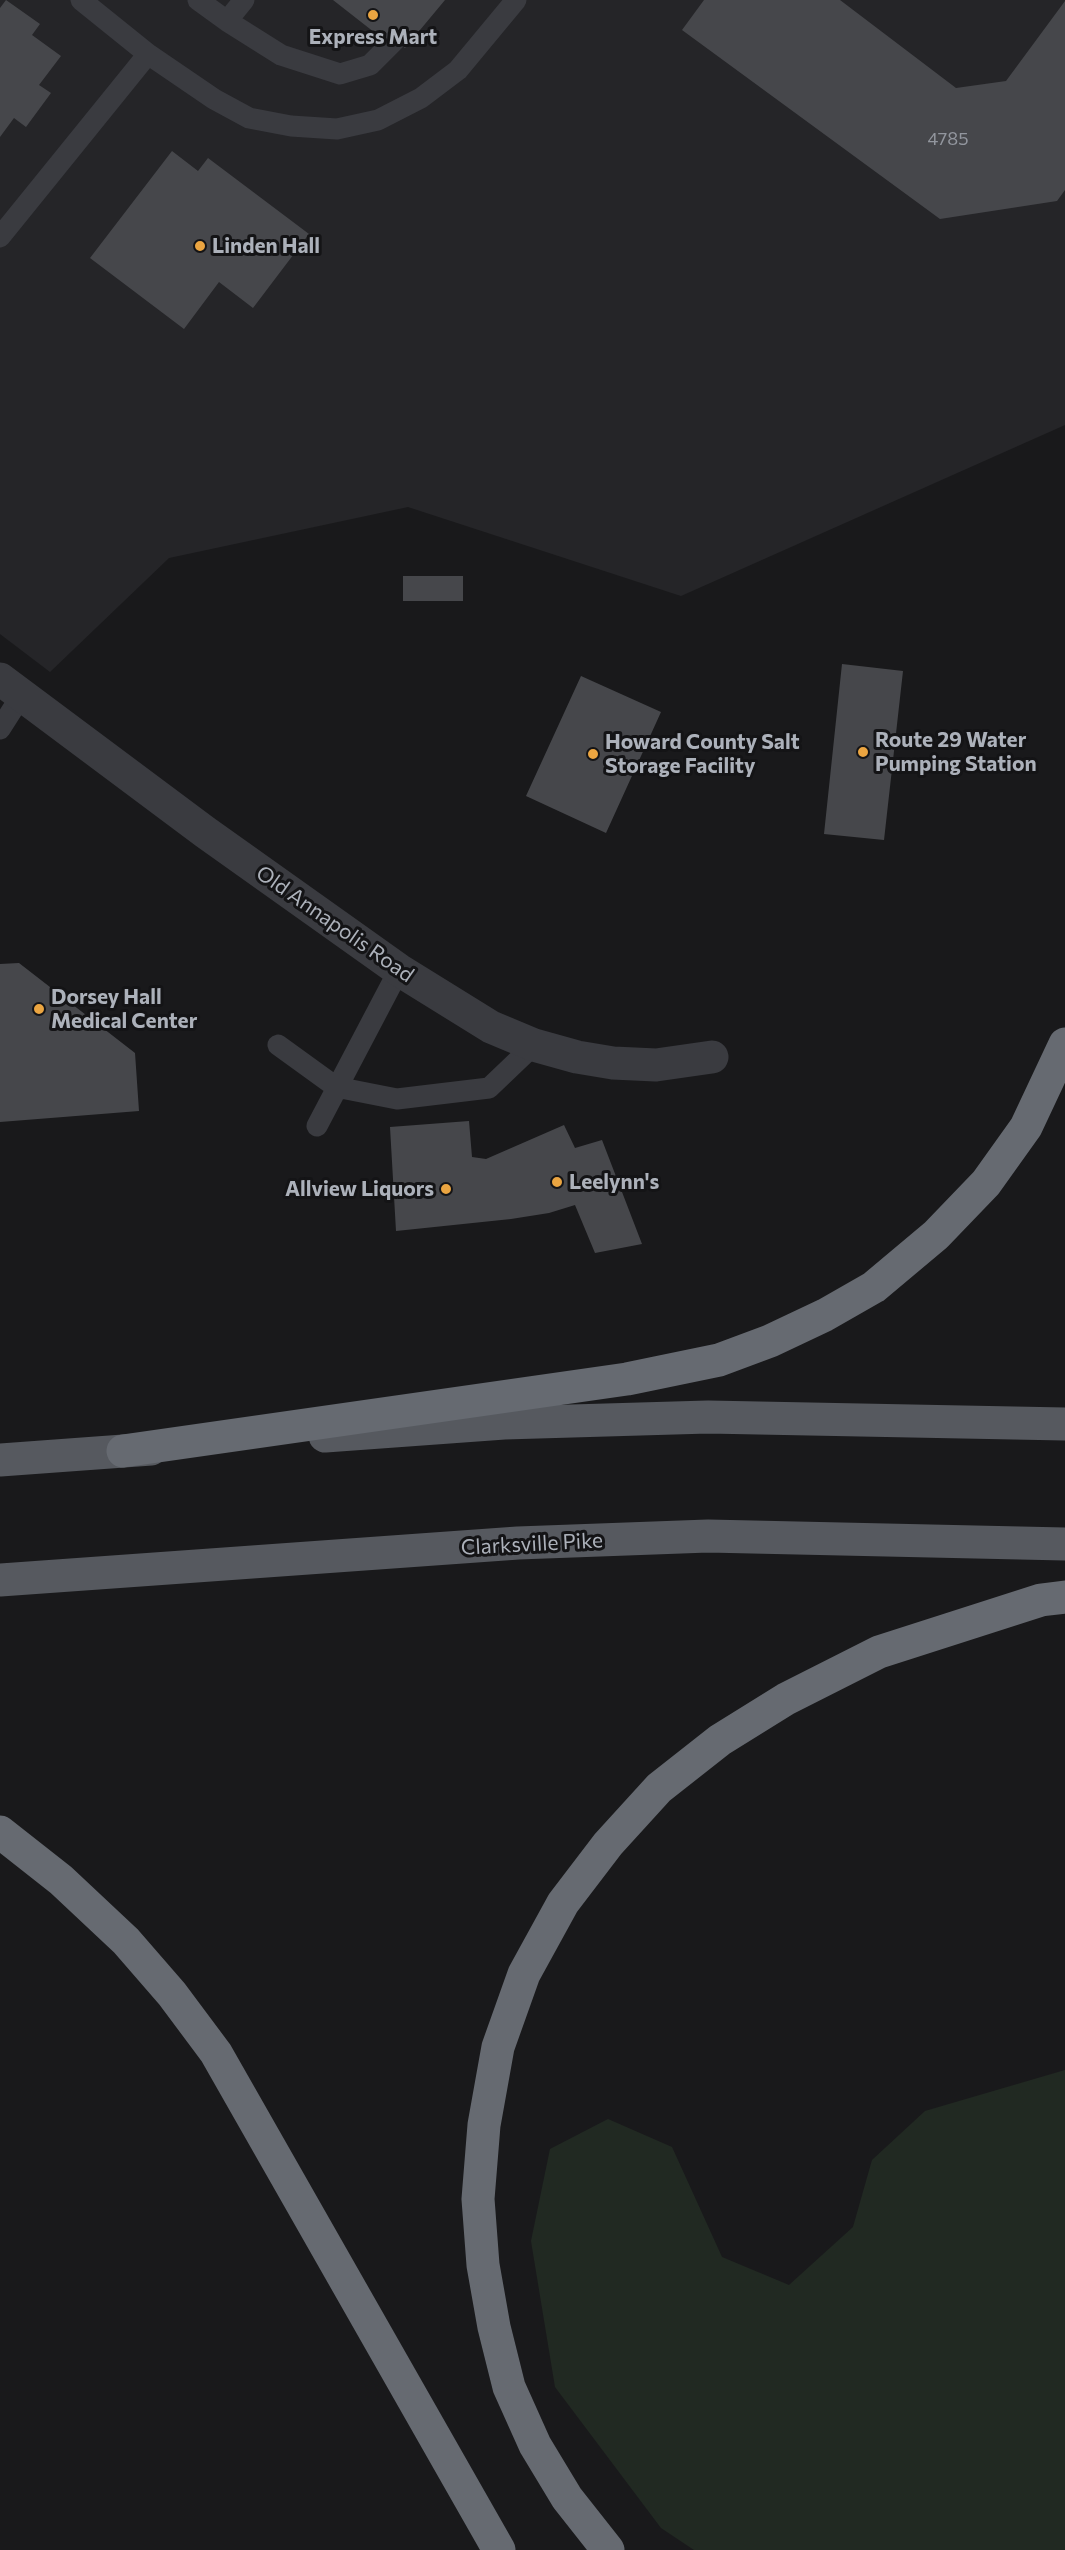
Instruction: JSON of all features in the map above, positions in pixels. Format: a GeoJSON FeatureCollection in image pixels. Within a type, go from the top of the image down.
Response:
{"type":"FeatureCollection","features":[{"type":"Feature","properties":{"kind":"highway"},"geometry":{"type":"LineString","coordinates":[[123,1450],[627,1379],[719,1360],[770,1341],[825,1315],[874,1287],[936,1235],[986,1183],[1026,1127],[1065,1044]]}},
{"type":"Feature","properties":{"kind":"highway"},"geometry":{"type":"LineString","coordinates":[[608,2550],[567,2498],[535,2445],[509,2386],[494,2327],[483,2265],[478,2199],[484,2125],[498,2048],[524,1974],[563,1903],[608,1844],[659,1788],[720,1740],[786,1699],[879,1652],[1041,1600],[1065,1597]]}},
{"type":"Feature","properties":{"kind":"highway"},"geometry":{"type":"LineString","coordinates":[[0,1832],[61,1880],[126,1941],[172,1994],[216,2053],[499,2550]]}},
{"type":"Feature","properties":{"kind":"main road"},"geometry":{"type":"LineString","coordinates":[[0,1460],[504,1423],[708,1417],[1065,1424]]}},
{"type":"Feature","properties":{"kind":"main road","name":"Clarksville Pike"},"geometry":{"type":"LineString","coordinates":[[0,1580],[518,1543],[708,1536],[1065,1544]]}},
{"type":"Feature","properties":{"kind":"street","name":"Old Annapolis Road"},"geometry":{"type":"LineString","coordinates":[[11,687],[205,832],[399,970],[491,1027],[534,1045],[577,1058],[624,1064],[656,1065],[712,1057]]}},
{"type":"Feature","properties":{"kind":"lane"},"geometry":{"type":"LineString","coordinates":[[81,0],[148,54],[214,99],[249,118],[291,126],[337,129],[378,120],[421,98],[458,70],[516,0]]}},
{"type":"Feature","properties":{"kind":"lane"},"geometry":{"type":"LineString","coordinates":[[198,0],[281,55],[340,74],[370,65],[395,40]]}},
{"type":"Feature","properties":{"kind":"lane"},"geometry":{"type":"LineString","coordinates":[[227,21],[244,0]]}},
{"type":"Feature","properties":{"kind":"lane"},"geometry":{"type":"LineString","coordinates":[[0,237],[148,54]]}},
{"type":"Feature","properties":{"kind":"lane"},"geometry":{"type":"LineString","coordinates":[[0,729],[11,687]]}},
{"type":"Feature","properties":{"kind":"lane"},"geometry":{"type":"LineString","coordinates":[[317,1126],[399,970]]}},
{"type":"Feature","properties":{"kind":"lane"},"geometry":{"type":"LineString","coordinates":[[278,1046],[336,1087],[397,1100],[489,1088],[534,1045]]}},
{"type":"Feature","properties":{"kind":"shaded area"},"geometry":{"type":"Polygon","coordinates":[[[0,0],[1065,0],[1065,425],[681,596],[408,507],[169,558],[50,672],[0,634],[0,0]]]}},
{"type":"Feature","properties":{"kind":"shaded area"},"geometry":{"type":"Polygon","coordinates":[[[1065,2070],[1065,2550],[694,2550],[661,2528],[555,2387],[531,2241],[550,2149],[608,2119],[672,2147],[722,2257],[789,2285],[853,2227],[872,2160],[925,2111],[1065,2070]]]}},
{"type":"Feature","properties":{"kind":"building"},"geometry":{"type":"Polygon","coordinates":[[[6,0],[40,24],[32,35],[61,56],[39,85],[51,93],[26,127],[14,118],[0,137],[0,8],[6,0]]]}},
{"type":"Feature","properties":{"kind":"building"},"geometry":{"type":"Polygon","coordinates":[[[333,0],[445,0],[405,48],[382,30],[379,36],[333,0]]]}},
{"type":"Feature","properties":{"kind":"building"},"geometry":{"type":"Polygon","coordinates":[[[704,0],[840,0],[956,88],[1006,81],[1065,1],[1065,190],[1057,201],[940,219],[682,30],[704,0]]]}},
{"type":"Feature","properties":{"kind":"building","name":"Linden Hall"},"geometry":{"type":"Polygon","coordinates":[[[172,151],[198,171],[208,158],[309,234],[253,308],[219,282],[184,329],[90,258],[172,151]]]}},
{"type":"Feature","properties":{"kind":"building"},"geometry":{"type":"Polygon","coordinates":[[[403,576],[463,576],[463,601],[403,601],[403,576]]]}},
{"type":"Feature","properties":{"kind":"building","name":"Route 29 Water Pumping Station"},"geometry":{"type":"Polygon","coordinates":[[[842,664],[903,671],[884,840],[824,834],[842,664]]]}},
{"type":"Feature","properties":{"kind":"building","name":"Howard County Salt Storage Facility"},"geometry":{"type":"Polygon","coordinates":[[[581,676],[661,712],[606,833],[526,796],[581,676]]]}},
{"type":"Feature","properties":{"kind":"building","name":"Dorsey Hall Medical Center"},"geometry":{"type":"Polygon","coordinates":[[[19,963],[135,1053],[139,1111],[0,1122],[0,964],[19,963]]]}},
{"type":"Feature","properties":{"kind":"building"},"geometry":{"type":"Polygon","coordinates":[[[469,1121],[472,1157],[486,1159],[564,1125],[575,1148],[602,1140],[642,1244],[595,1253],[575,1205],[549,1213],[511,1219],[396,1231],[390,1127],[469,1121]]]}},
{"type":"Feature","properties":{"kind":"place","name":"Express Mart"},"geometry":{"type":"Point","coordinates":[373,15]}},
{"type":"Feature","properties":{"kind":"place","name":"Linden Hall"},"geometry":{"type":"Point","coordinates":[200,246]}},
{"type":"Feature","properties":{"kind":"place","name":"Route 29 Water Pumping Station"},"geometry":{"type":"Point","coordinates":[863,752]}},
{"type":"Feature","properties":{"kind":"place","name":"Howard County Salt Storage Facility"},"geometry":{"type":"Point","coordinates":[593,754]}},
{"type":"Feature","properties":{"kind":"place","name":"Dorsey Hall Medical Center"},"geometry":{"type":"Point","coordinates":[39,1009]}},
{"type":"Feature","properties":{"kind":"place","name":"Leelynn's"},"geometry":{"type":"Point","coordinates":[557,1182]}},
{"type":"Feature","properties":{"kind":"place","name":"Allview Liquors"},"geometry":{"type":"Point","coordinates":[446,1189]}}]}
